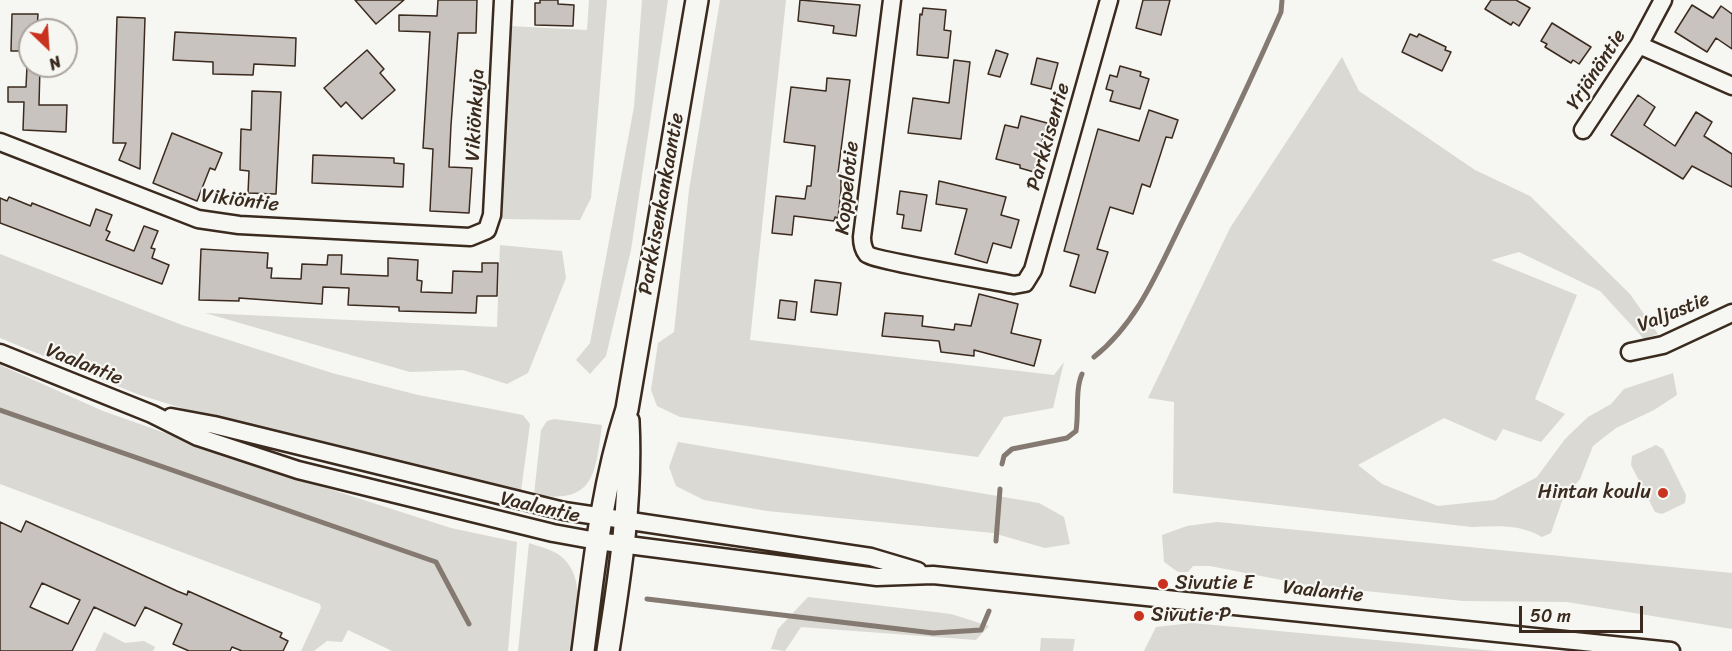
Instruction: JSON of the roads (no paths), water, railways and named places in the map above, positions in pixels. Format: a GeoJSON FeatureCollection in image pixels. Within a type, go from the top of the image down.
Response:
{"type":"FeatureCollection","features":[{"type":"Feature","properties":{"kind":"main road","name":"Parkkisenkankaantie"},"geometry":{"type":"LineString","coordinates":[[583,651],[600,517],[611,462],[627,409],[698,0]]}},
{"type":"Feature","properties":{"kind":"main road","name":"Parkkisenkankaantie"},"geometry":{"type":"LineString","coordinates":[[608,651],[630,487],[627,409]]}},
{"type":"Feature","properties":{"kind":"street","name":"Vikiönkuja"},"geometry":{"type":"LineString","coordinates":[[487,230],[492,215],[502,0]]}},
{"type":"Feature","properties":{"kind":"street","name":"Koppelotie"},"geometry":{"type":"LineString","coordinates":[[892,0],[862,237],[863,247],[868,255],[878,260],[940,269],[1014,285],[1025,283]]}},
{"type":"Feature","properties":{"kind":"street","name":"Parkkisentie"},"geometry":{"type":"LineString","coordinates":[[1025,283],[1033,270],[1109,0]]}},
{"type":"Feature","properties":{"kind":"street","name":"Yrjänäntie"},"geometry":{"type":"LineString","coordinates":[[1583,130],[1639,45],[1664,0]]}},
{"type":"Feature","properties":{"kind":"street"},"geometry":{"type":"LineString","coordinates":[[1639,45],[1732,86]]}},
{"type":"Feature","properties":{"kind":"street","name":"Vikiöntie"},"geometry":{"type":"LineString","coordinates":[[0,142],[198,219],[239,225],[470,237],[487,230]]}},
{"type":"Feature","properties":{"kind":"street","name":"Valjastie"},"geometry":{"type":"LineString","coordinates":[[1630,352],[1663,345],[1732,313]]}},
{"type":"Feature","properties":{"kind":"street","name":"Vaalantie"},"geometry":{"type":"LineString","coordinates":[[0,353],[152,414],[198,437],[298,470],[597,542],[877,577],[933,575],[1671,651]]}},
{"type":"Feature","properties":{"kind":"street","name":"Vaalantie"},"geometry":{"type":"LineString","coordinates":[[152,414],[214,425],[542,506],[600,517],[871,557],[933,575]]}},
{"type":"Feature","properties":{"kind":"waterway"},"geometry":{"type":"LineString","coordinates":[[1094,357],[1124,326],[1148,290],[1258,63],[1281,12],[1282,0]]}},
{"type":"Feature","properties":{"kind":"waterway"},"geometry":{"type":"LineString","coordinates":[[1002,464],[1004,456],[1012,449],[1067,438],[1076,431],[1082,374]]}},
{"type":"Feature","properties":{"kind":"waterway"},"geometry":{"type":"LineString","coordinates":[[0,410],[436,562],[469,624]]}},
{"type":"Feature","properties":{"kind":"waterway"},"geometry":{"type":"LineString","coordinates":[[996,541],[1000,489]]}},
{"type":"Feature","properties":{"kind":"waterway"},"geometry":{"type":"LineString","coordinates":[[647,599],[933,633],[981,630],[989,611]]}},
{"type":"Feature","properties":{"kind":"place","name":"Hintan koulu"},"geometry":{"type":"Point","coordinates":[1663,493]}},
{"type":"Feature","properties":{"kind":"place","name":"Sivutie E"},"geometry":{"type":"Point","coordinates":[1163,584]}},
{"type":"Feature","properties":{"kind":"place","name":"Sivutie P"},"geometry":{"type":"Point","coordinates":[1139,616]}}]}
